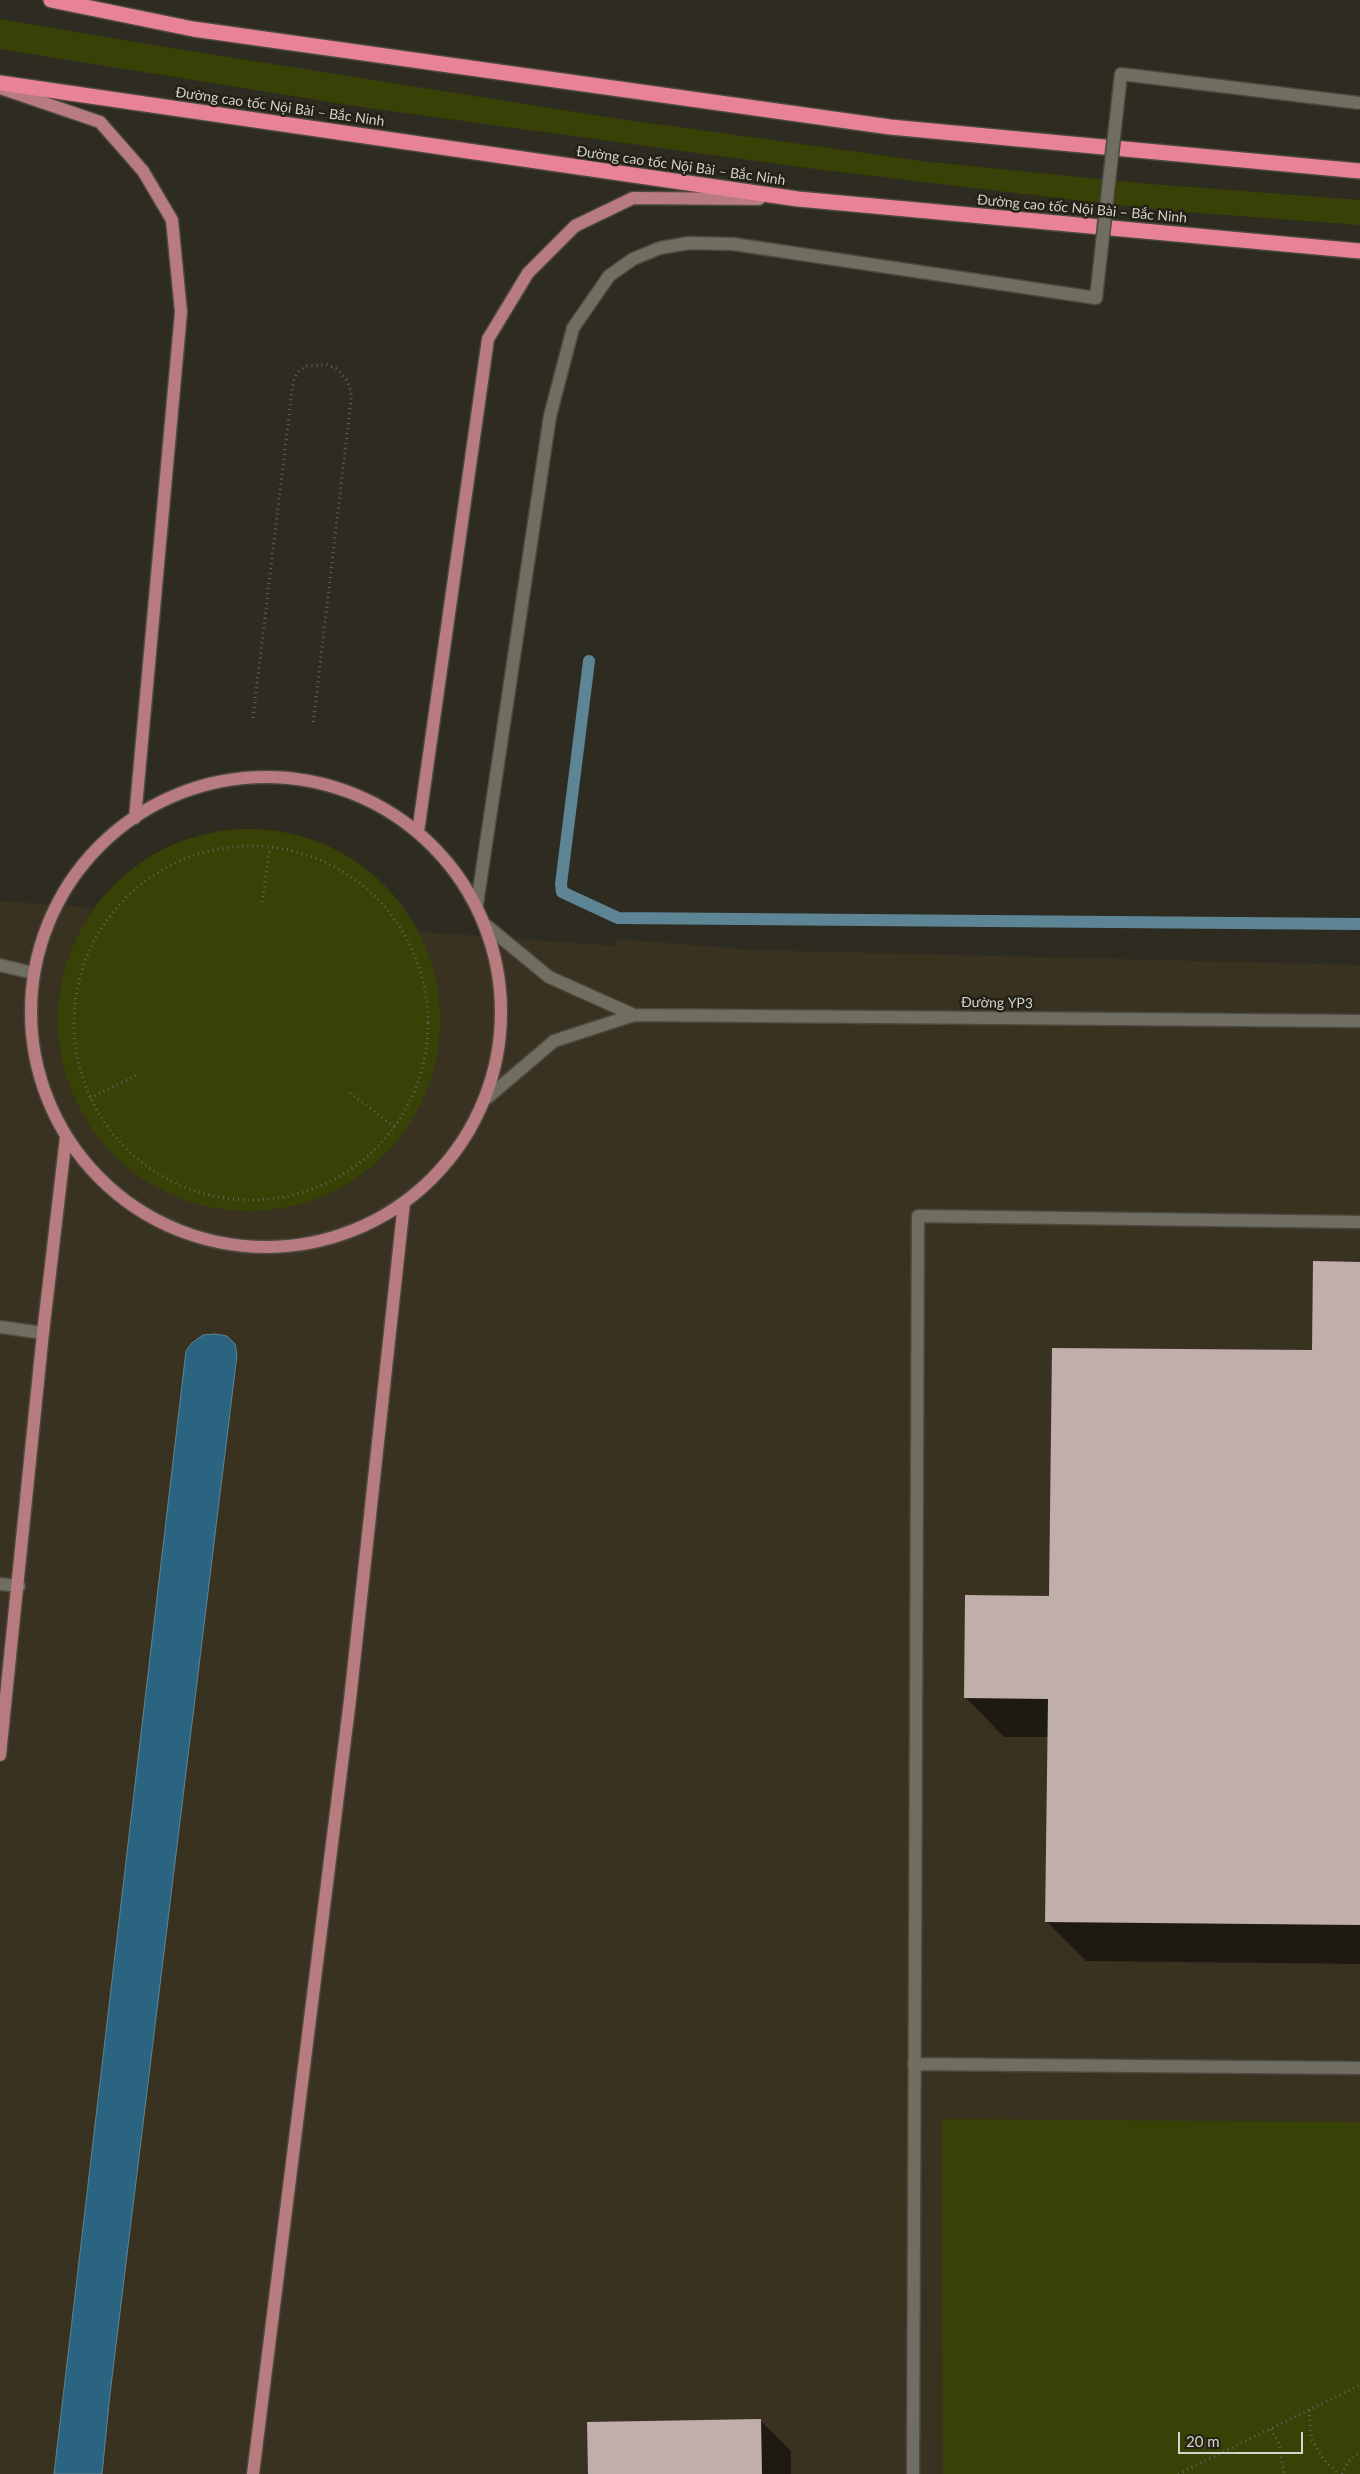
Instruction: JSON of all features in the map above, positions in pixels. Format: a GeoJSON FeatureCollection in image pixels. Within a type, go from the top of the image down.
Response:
{"type":"FeatureCollection","features":[{"type":"Feature","properties":{"kind":"highway"},"geometry":{"type":"LineString","coordinates":[[51,0],[193,29],[890,127],[1360,170]]}},
{"type":"Feature","properties":{"kind":"highway","name":"Đường cao tốc Nội Bài – Bắc Ninh"},"geometry":{"type":"LineString","coordinates":[[0,83],[798,199],[1360,251]]}},
{"type":"Feature","properties":{"kind":"main road"},"geometry":{"type":"LineString","coordinates":[[0,88],[100,122],[143,171],[172,220],[181,312],[135,818]]}},
{"type":"Feature","properties":{"kind":"main road"},"geometry":{"type":"LineString","coordinates":[[418,832],[488,339],[528,273],[575,226],[633,198],[798,199]]}},
{"type":"Feature","properties":{"kind":"main road"},"geometry":{"type":"LineString","coordinates":[[283,777],[317,782],[350,792],[381,807],[418,832],[448,861],[477,904],[487,926],[496,954],[501,983],[503,1012],[501,1041],[487,1098],[472,1128],[454,1155],[427,1184],[404,1203],[359,1228],[314,1242],[267,1247],[220,1243],[162,1224],[128,1203],[97,1176],[66,1137],[51,1110],[36,1066],[30,1020],[34,973],[49,920],[67,887],[95,850],[149,808],[181,793],[214,783],[248,778],[283,777]]}},
{"type":"Feature","properties":{"kind":"main road"},"geometry":{"type":"LineString","coordinates":[[0,1747],[43,1333],[66,1137]]}},
{"type":"Feature","properties":{"kind":"main road"},"geometry":{"type":"LineString","coordinates":[[253,2474],[350,1700],[404,1203]]}},
{"type":"Feature","properties":{"kind":"street"},"geometry":{"type":"LineString","coordinates":[[477,904],[550,416],[573,328],[609,276],[633,259],[660,248],[689,243],[733,244],[1096,298],[1121,74],[1360,103]]}},
{"type":"Feature","properties":{"kind":"street"},"geometry":{"type":"LineString","coordinates":[[487,926],[549,977],[634,1015]]}},
{"type":"Feature","properties":{"kind":"street"},"geometry":{"type":"LineString","coordinates":[[0,965],[34,973]]}},
{"type":"Feature","properties":{"kind":"street"},"geometry":{"type":"LineString","coordinates":[[487,1098],[554,1041],[634,1015]]}},
{"type":"Feature","properties":{"kind":"street","name":"Đường YP3"},"geometry":{"type":"LineString","coordinates":[[634,1015],[1360,1022]]}},
{"type":"Feature","properties":{"kind":"street"},"geometry":{"type":"LineString","coordinates":[[912,2474],[918,1216],[1360,1222]]}},
{"type":"Feature","properties":{"kind":"street"},"geometry":{"type":"LineString","coordinates":[[0,1327],[43,1333]]}},
{"type":"Feature","properties":{"kind":"street"},"geometry":{"type":"LineString","coordinates":[[0,1584],[18,1586]]}},
{"type":"Feature","properties":{"kind":"street"},"geometry":{"type":"LineString","coordinates":[[914,2064],[1360,2068]]}},
{"type":"Feature","properties":{"kind":"path"},"geometry":{"type":"LineString","coordinates":[[253,718],[294,382],[298,372],[306,366],[327,365],[337,369],[346,379],[351,390],[351,400],[313,725]]}},
{"type":"Feature","properties":{"kind":"path"},"geometry":{"type":"LineString","coordinates":[[237,847],[270,848],[312,856],[335,866],[376,896],[406,936],[417,959],[429,1008],[429,1033],[419,1082],[395,1127],[360,1162],[316,1188],[279,1198],[254,1200],[228,1198],[179,1184],[146,1166],[127,1150],[110,1130],[90,1098],[77,1056],[74,1012],[77,987],[84,962],[108,918],[144,883],[164,869],[188,858],[237,847]]}},
{"type":"Feature","properties":{"kind":"path"},"geometry":{"type":"LineString","coordinates":[[262,902],[270,848]]}},
{"type":"Feature","properties":{"kind":"path"},"geometry":{"type":"LineString","coordinates":[[90,1098],[139,1074]]}},
{"type":"Feature","properties":{"kind":"path"},"geometry":{"type":"LineString","coordinates":[[350,1093],[395,1127]]}},
{"type":"Feature","properties":{"kind":"path"},"geometry":{"type":"LineString","coordinates":[[1178,2474],[1360,2385]]}},
{"type":"Feature","properties":{"kind":"path"},"geometry":{"type":"LineString","coordinates":[[1309,2410],[1311,2438],[1323,2459],[1340,2474],[1347,2463],[1360,2452]]}},
{"type":"Feature","properties":{"kind":"path"},"geometry":{"type":"LineString","coordinates":[[1271,2428],[1279,2444],[1284,2474]]}},
{"type":"Feature","properties":{"kind":"shaded area"},"geometry":{"type":"Polygon","coordinates":[[[0,901],[617,946],[617,939],[755,950],[1360,965],[1360,2474],[0,2474],[0,901]]]}},
{"type":"Feature","properties":{"kind":"green space"},"geometry":{"type":"Polygon","coordinates":[[[0,19],[613,118],[930,162],[1138,183],[1360,200],[1360,225],[1158,210],[815,169],[368,108],[0,49],[0,19]]]}},
{"type":"Feature","properties":{"kind":"green space"},"geometry":{"type":"Polygon","coordinates":[[[249,829],[286,833],[322,843],[355,861],[384,885],[408,914],[426,947],[436,983],[440,1020],[436,1057],[426,1093],[408,1126],[384,1155],[355,1179],[322,1197],[286,1207],[249,1211],[212,1207],[176,1197],[143,1179],[114,1155],[90,1126],[72,1093],[62,1057],[58,1020],[62,983],[72,947],[90,914],[114,885],[143,861],[176,843],[212,833],[249,829]]]}},
{"type":"Feature","properties":{"kind":"green space"},"geometry":{"type":"Polygon","coordinates":[[[942,2119],[1360,2122],[1360,2474],[943,2474],[942,2119]]]}},
{"type":"Feature","properties":{"kind":"water"},"geometry":{"type":"Polygon","coordinates":[[[203,1335],[227,1336],[235,1344],[237,1355],[110,2394],[102,2474],[54,2474],[186,1351],[192,1343],[203,1335]]]}},
{"type":"Feature","properties":{"kind":"building"},"geometry":{"type":"Polygon","coordinates":[[[1313,1261],[1360,1262],[1360,1925],[1045,1922],[1048,1699],[964,1698],[965,1595],[1049,1596],[1052,1348],[1312,1350],[1313,1261]]]}},
{"type":"Feature","properties":{"kind":"building"},"geometry":{"type":"Polygon","coordinates":[[[761,2419],[762,2474],[588,2474],[587,2422],[761,2419]]]}},
{"type":"Feature","properties":{"kind":"waterway"},"geometry":{"type":"LineString","coordinates":[[589,661],[561,884],[562,892],[618,918],[1360,924]]}}]}
